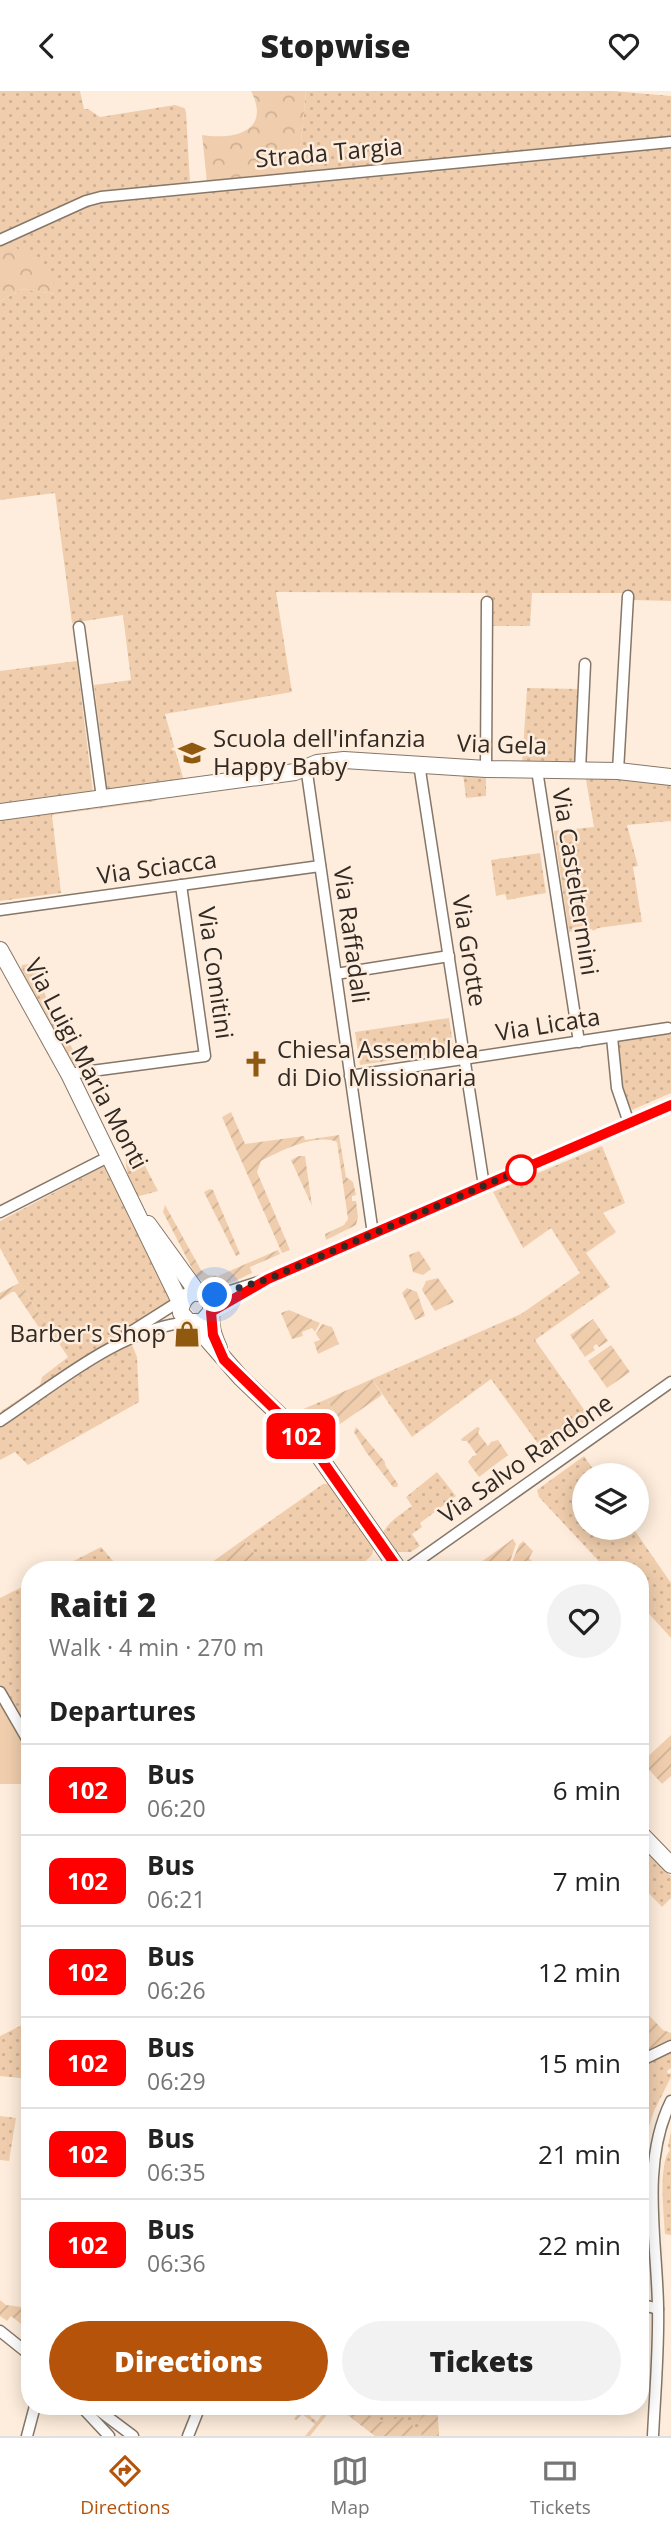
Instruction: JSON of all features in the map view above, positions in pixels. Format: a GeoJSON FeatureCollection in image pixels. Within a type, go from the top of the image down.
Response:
{"type":"FeatureCollection","features":[{"type":"Feature","properties":{"kind":"street","name":"Strada Targia"},"geometry":{"type":"LineString","coordinates":[[0,240],[101,197],[671,142]]}},
{"type":"Feature","properties":{"kind":"street"},"geometry":{"type":"LineString","coordinates":[[618,771],[628,596]]}},
{"type":"Feature","properties":{"kind":"street"},"geometry":{"type":"LineString","coordinates":[[486,769],[487,602]]}},
{"type":"Feature","properties":{"kind":"street"},"geometry":{"type":"LineString","coordinates":[[79,627],[102,799]]}},
{"type":"Feature","properties":{"kind":"street"},"geometry":{"type":"LineString","coordinates":[[580,770],[584,664]]}},
{"type":"Feature","properties":{"kind":"street","name":"Via Gela"},"geometry":{"type":"LineString","coordinates":[[0,812],[295,772],[306,767],[344,760],[486,769],[618,771],[671,777]]}},
{"type":"Feature","properties":{"kind":"street","name":"Via Grotte"},"geometry":{"type":"LineString","coordinates":[[419,764],[484,1186]]}},
{"type":"Feature","properties":{"kind":"street","name":"Via Raffadali"},"geometry":{"type":"LineString","coordinates":[[306,767],[373,1234]]}},
{"type":"Feature","properties":{"kind":"street","name":"Via Casteltermini"},"geometry":{"type":"LineString","coordinates":[[537,770],[579,1042]]}},
{"type":"Feature","properties":{"kind":"street","name":"Via Sciacca"},"geometry":{"type":"LineString","coordinates":[[0,910],[320,866]]}},
{"type":"Feature","properties":{"kind":"street","name":"Via Comitini"},"geometry":{"type":"LineString","coordinates":[[69,1074],[205,1056],[181,885]]}},
{"type":"Feature","properties":{"kind":"street","name":"Via Luigi Maria Monti"},"geometry":{"type":"LineString","coordinates":[[0,950],[69,1074],[131,1199],[189,1298]]}},
{"type":"Feature","properties":{"kind":"street"},"geometry":{"type":"LineString","coordinates":[[336,974],[449,956]]}},
{"type":"Feature","properties":{"kind":"street","name":"Via Licata"},"geometry":{"type":"LineString","coordinates":[[350,1076],[668,1028]]}},
{"type":"Feature","properties":{"kind":"street"},"geometry":{"type":"LineString","coordinates":[[611,1037],[617,1089],[629,1123]]}},
{"type":"Feature","properties":{"kind":"street"},"geometry":{"type":"LineString","coordinates":[[99,1356],[122,1337],[189,1298],[221,1294],[268,1279],[671,1105]]}},
{"type":"Feature","properties":{"kind":"street"},"geometry":{"type":"LineString","coordinates":[[0,1213],[110,1156]]}},
{"type":"Feature","properties":{"kind":"street"},"geometry":{"type":"LineString","coordinates":[[0,1421],[99,1356],[135,1336],[167,1325],[205,1320],[211,1313],[268,1279]]}},
{"type":"Feature","properties":{"kind":"street"},"geometry":{"type":"LineString","coordinates":[[189,1298],[209,1300],[213,1335],[224,1360]]}},
{"type":"Feature","properties":{"kind":"street"},"geometry":{"type":"LineString","coordinates":[[189,1298],[181,1313],[224,1360],[312,1446],[393,1561]]}},
{"type":"Feature","properties":{"kind":"street","name":"Via Salvo Randone"},"geometry":{"type":"LineString","coordinates":[[418,1561],[671,1382]]}},
{"type":"Feature","properties":{"kind":"street"},"geometry":{"type":"LineString","coordinates":[[0,1692],[21,1728]]}},
{"type":"Feature","properties":{"kind":"street"},"geometry":{"type":"LineString","coordinates":[[649,1842],[671,1865]]}},
{"type":"Feature","properties":{"kind":"street"},"geometry":{"type":"LineString","coordinates":[[649,2057],[671,2046]]}},
{"type":"Feature","properties":{"kind":"street"},"geometry":{"type":"LineString","coordinates":[[653,2436],[658,2309],[653,2186],[662,2126],[671,2101]]}},
{"type":"Feature","properties":{"kind":"street"},"geometry":{"type":"LineString","coordinates":[[649,2306],[658,2309]]}},
{"type":"Feature","properties":{"kind":"street"},"geometry":{"type":"LineString","coordinates":[[1,2336],[21,2349]]}},
{"type":"Feature","properties":{"kind":"street"},"geometry":{"type":"LineString","coordinates":[[27,2436],[33,2415]]}},
{"type":"Feature","properties":{"kind":"street"},"geometry":{"type":"LineString","coordinates":[[87,2415],[98,2431],[109,2436]]}},
{"type":"Feature","properties":{"kind":"street"},"geometry":{"type":"LineString","coordinates":[[108,2415],[133,2436]]}},
{"type":"Feature","properties":{"kind":"street"},"geometry":{"type":"LineString","coordinates":[[181,2436],[194,2415]]}},
{"type":"Feature","properties":{"kind":"street"},"geometry":{"type":"LineString","coordinates":[[188,2436],[196,2415]]}},
{"type":"Feature","properties":{"kind":"green space"},"geometry":{"type":"Polygon","coordinates":[[[0,91],[80,91],[84,109],[100,117],[175,105],[184,108],[190,183],[110,192],[0,238],[0,91]]]}},
{"type":"Feature","properties":{"kind":"green space"},"geometry":{"type":"Polygon","coordinates":[[[251,91],[306,91],[298,173],[207,182],[202,135],[237,134],[253,124],[257,116],[251,91]]]}},
{"type":"Feature","properties":{"kind":"green space"},"geometry":{"type":"Polygon","coordinates":[[[306,91],[613,91],[671,96],[671,138],[298,173],[306,91]]]}},
{"type":"Feature","properties":{"kind":"green space"},"geometry":{"type":"Polygon","coordinates":[[[671,146],[671,601],[632,600],[632,593],[532,593],[530,626],[490,626],[489,597],[485,593],[276,592],[292,692],[165,714],[184,781],[111,791],[107,789],[94,685],[131,680],[123,615],[72,623],[55,493],[0,500],[0,301],[22,289],[55,294],[3,242],[87,203],[671,146]]]}},
{"type":"Feature","properties":{"kind":"green space"},"geometry":{"type":"Polygon","coordinates":[[[3,242],[29,255],[45,268],[51,276],[55,294],[22,289],[0,301],[0,245],[3,242]]]}},
{"type":"Feature","properties":{"kind":"green space"},"geometry":{"type":"Polygon","coordinates":[[[77,661],[93,793],[0,806],[0,671],[77,661]]]}},
{"type":"Feature","properties":{"kind":"green space"},"geometry":{"type":"Polygon","coordinates":[[[527,688],[580,689],[575,766],[522,765],[527,688]]]}},
{"type":"Feature","properties":{"kind":"green space"},"geometry":{"type":"Polygon","coordinates":[[[488,772],[486,796],[466,798],[463,774],[488,772]]]}},
{"type":"Feature","properties":{"kind":"green space"},"geometry":{"type":"Polygon","coordinates":[[[585,774],[671,781],[671,821],[627,825],[638,866],[633,867],[642,922],[593,931],[569,932],[554,831],[594,827],[585,774]]]}},
{"type":"Feature","properties":{"kind":"green space"},"geometry":{"type":"Polygon","coordinates":[[[154,795],[156,801],[52,815],[61,893],[0,901],[0,816],[154,795]]]}},
{"type":"Feature","properties":{"kind":"green space"},"geometry":{"type":"Polygon","coordinates":[[[540,853],[546,893],[507,900],[505,894],[496,896],[491,860],[540,853]]]}},
{"type":"Feature","properties":{"kind":"green space"},"geometry":{"type":"Polygon","coordinates":[[[35,963],[47,1000],[82,1067],[73,1065],[20,974],[22,965],[35,963]]]}},
{"type":"Feature","properties":{"kind":"green space"},"geometry":{"type":"Polygon","coordinates":[[[449,1018],[454,1051],[360,1065],[355,1032],[449,1018]]]}},
{"type":"Feature","properties":{"kind":"green space"},"geometry":{"type":"Polygon","coordinates":[[[671,1034],[671,1093],[632,1110],[619,1088],[619,1041],[671,1034]]]}},
{"type":"Feature","properties":{"kind":"green space"},"geometry":{"type":"Polygon","coordinates":[[[231,1112],[245,1144],[304,1136],[305,1140],[339,1135],[346,1177],[353,1182],[356,1195],[352,1196],[352,1201],[356,1201],[356,1225],[326,1240],[325,1234],[344,1225],[348,1219],[337,1142],[309,1141],[288,1148],[261,1161],[257,1172],[290,1250],[282,1253],[222,1117],[231,1112]]]}},
{"type":"Feature","properties":{"kind":"green space"},"geometry":{"type":"Polygon","coordinates":[[[602,1146],[625,1203],[603,1213],[616,1232],[586,1253],[610,1287],[535,1340],[590,1418],[551,1444],[555,1450],[547,1456],[491,1379],[412,1437],[372,1379],[521,1314],[580,1273],[551,1228],[523,1248],[493,1192],[602,1146]]]}},
{"type":"Feature","properties":{"kind":"green space"},"geometry":{"type":"Polygon","coordinates":[[[127,1151],[133,1160],[141,1158],[158,1191],[136,1197],[129,1180],[127,1151]]]}},
{"type":"Feature","properties":{"kind":"green space"},"geometry":{"type":"Polygon","coordinates":[[[305,1156],[312,1206],[291,1160],[305,1156]]]}},
{"type":"Feature","properties":{"kind":"green space"},"geometry":{"type":"Polygon","coordinates":[[[106,1165],[172,1301],[0,1415],[0,1412],[40,1385],[42,1377],[68,1357],[19,1283],[0,1248],[0,1221],[106,1165]]]}},
{"type":"Feature","properties":{"kind":"green space"},"geometry":{"type":"Polygon","coordinates":[[[213,1190],[240,1254],[236,1256],[204,1192],[213,1190]]]}},
{"type":"Feature","properties":{"kind":"green space"},"geometry":{"type":"Polygon","coordinates":[[[165,1205],[201,1270],[208,1275],[218,1276],[278,1250],[280,1254],[250,1267],[252,1273],[237,1280],[215,1286],[208,1284],[195,1274],[163,1212],[165,1205]]]}},
{"type":"Feature","properties":{"kind":"green space"},"geometry":{"type":"Polygon","coordinates":[[[419,1251],[431,1269],[423,1275],[413,1272],[409,1255],[419,1251]]]}},
{"type":"Feature","properties":{"kind":"green space"},"geometry":{"type":"Polygon","coordinates":[[[438,1278],[454,1302],[435,1311],[422,1290],[426,1281],[438,1278]]]}},
{"type":"Feature","properties":{"kind":"green space"},"geometry":{"type":"Polygon","coordinates":[[[19,1283],[50,1330],[40,1329],[15,1292],[0,1300],[0,1293],[19,1283]]]}},
{"type":"Feature","properties":{"kind":"green space"},"geometry":{"type":"Polygon","coordinates":[[[407,1288],[417,1292],[425,1316],[415,1320],[402,1293],[407,1288]]]}},
{"type":"Feature","properties":{"kind":"green space"},"geometry":{"type":"Polygon","coordinates":[[[289,1310],[320,1323],[315,1332],[312,1328],[302,1332],[303,1336],[292,1339],[281,1313],[289,1310]]]}},
{"type":"Feature","properties":{"kind":"green space"},"geometry":{"type":"Polygon","coordinates":[[[593,1319],[608,1341],[599,1347],[596,1344],[593,1347],[595,1350],[585,1357],[570,1335],[593,1319]]]}},
{"type":"Feature","properties":{"kind":"green space"},"geometry":{"type":"Polygon","coordinates":[[[322,1324],[332,1327],[339,1344],[318,1354],[314,1342],[320,1340],[316,1334],[322,1324]]]}},
{"type":"Feature","properties":{"kind":"green space"},"geometry":{"type":"Polygon","coordinates":[[[130,1340],[137,1357],[139,1402],[28,1465],[15,1452],[0,1460],[0,1428],[130,1340]]]}},
{"type":"Feature","properties":{"kind":"green space"},"geometry":{"type":"Polygon","coordinates":[[[611,1345],[630,1372],[607,1388],[588,1361],[611,1345]]]}},
{"type":"Feature","properties":{"kind":"green space"},"geometry":{"type":"Polygon","coordinates":[[[372,1379],[382,1395],[340,1424],[327,1399],[372,1379]]]}},
{"type":"Feature","properties":{"kind":"green space"},"geometry":{"type":"Polygon","coordinates":[[[327,1399],[340,1424],[315,1441],[289,1415],[327,1399]]]}},
{"type":"Feature","properties":{"kind":"green space"},"geometry":{"type":"Polygon","coordinates":[[[356,1427],[385,1462],[398,1484],[397,1487],[393,1487],[366,1452],[354,1432],[356,1427]]]}},
{"type":"Feature","properties":{"kind":"green space"},"geometry":{"type":"Polygon","coordinates":[[[477,1427],[480,1428],[478,1433],[488,1446],[498,1440],[508,1455],[479,1477],[468,1462],[477,1455],[467,1441],[461,1439],[477,1427]]]}},
{"type":"Feature","properties":{"kind":"green space"},"geometry":{"type":"Polygon","coordinates":[[[584,1456],[589,1463],[574,1463],[584,1456]]]}},
{"type":"Feature","properties":{"kind":"green space"},"geometry":{"type":"Polygon","coordinates":[[[572,1465],[572,1532],[539,1497],[537,1490],[572,1465]]]}},
{"type":"Feature","properties":{"kind":"green space"},"geometry":{"type":"Polygon","coordinates":[[[437,1472],[456,1496],[420,1523],[422,1527],[412,1534],[420,1546],[411,1552],[398,1552],[397,1555],[382,1534],[412,1506],[406,1497],[437,1472]]]}},
{"type":"Feature","properties":{"kind":"green space"},"geometry":{"type":"Polygon","coordinates":[[[323,1484],[330,1484],[374,1547],[372,1555],[366,1561],[260,1561],[243,1540],[323,1484]]]}},
{"type":"Feature","properties":{"kind":"green space"},"geometry":{"type":"Polygon","coordinates":[[[513,1539],[516,1544],[510,1561],[482,1561],[513,1539]]]}},
{"type":"Feature","properties":{"kind":"green space"},"geometry":{"type":"Polygon","coordinates":[[[243,1540],[260,1561],[214,1561],[243,1540]]]}},
{"type":"Feature","properties":{"kind":"green space"},"geometry":{"type":"Polygon","coordinates":[[[579,1540],[641,1540],[671,1583],[671,1638],[649,1614],[649,1561],[599,1561],[579,1540]]]}},
{"type":"Feature","properties":{"kind":"green space"},"geometry":{"type":"Polygon","coordinates":[[[523,1541],[533,1551],[529,1558],[532,1561],[513,1561],[523,1541]]]}},
{"type":"Feature","properties":{"kind":"green space"},"geometry":{"type":"Polygon","coordinates":[[[101,1547],[113,1561],[74,1561],[101,1547]]]}},
{"type":"Feature","properties":{"kind":"green space"},"geometry":{"type":"Polygon","coordinates":[[[21,1588],[21,1720],[0,1684],[0,1598],[21,1588]]]}},
{"type":"Feature","properties":{"kind":"green space"},"geometry":{"type":"Polygon","coordinates":[[[0,1702],[21,1738],[21,1784],[0,1784],[0,1702]]]}},
{"type":"Feature","properties":{"kind":"green space"},"geometry":{"type":"Polygon","coordinates":[[[671,1735],[671,1776],[662,1784],[649,1770],[649,1755],[671,1735]]]}},
{"type":"Feature","properties":{"kind":"green space"},"geometry":{"type":"Polygon","coordinates":[[[649,1853],[671,1876],[671,1898],[662,1907],[649,1893],[649,1853]]]}},
{"type":"Feature","properties":{"kind":"green space"},"geometry":{"type":"Polygon","coordinates":[[[649,2015],[663,2030],[671,2033],[671,2043],[649,2054],[649,2015]]]}},
{"type":"Feature","properties":{"kind":"green space"},"geometry":{"type":"Polygon","coordinates":[[[21,2026],[21,2078],[0,2076],[0,2036],[21,2026]]]}},
{"type":"Feature","properties":{"kind":"green space"},"geometry":{"type":"Polygon","coordinates":[[[671,2050],[671,2068],[667,2071],[668,2074],[671,2073],[671,2077],[649,2126],[649,2060],[671,2050]]]}},
{"type":"Feature","properties":{"kind":"green space"},"geometry":{"type":"Polygon","coordinates":[[[0,2116],[16,2118],[9,2161],[0,2160],[0,2116]]]}},
{"type":"Feature","properties":{"kind":"green space"},"geometry":{"type":"Polygon","coordinates":[[[671,2131],[671,2235],[665,2234],[663,2190],[664,2166],[670,2150],[668,2146],[671,2131]]]}},
{"type":"Feature","properties":{"kind":"green space"},"geometry":{"type":"Polygon","coordinates":[[[0,2300],[6,2305],[21,2307],[21,2324],[11,2316],[7,2321],[0,2316],[0,2300]]]}},
{"type":"Feature","properties":{"kind":"green space"},"geometry":{"type":"Polygon","coordinates":[[[303,2415],[310,2415],[317,2422],[322,2415],[327,2415],[310,2436],[305,2436],[315,2424],[303,2415]]]}},
{"type":"Feature","properties":{"kind":"green space"},"geometry":{"type":"Polygon","coordinates":[[[348,2415],[438,2415],[439,2436],[375,2436],[348,2415]]]}},
{"type":"Feature","properties":{"kind":"green space"},"geometry":{"type":"Polygon","coordinates":[[[348,2415],[369,2415],[381,2422],[402,2417],[412,2424],[416,2436],[375,2436],[348,2415]]]}},
{"type":"Feature","properties":{"kind":"green space"},"geometry":{"type":"Polygon","coordinates":[[[423,2415],[438,2415],[439,2436],[422,2436],[418,2422],[423,2415]]]}},
{"type":"Feature","properties":{"kind":"bus line","name":"102"},"geometry":{"type":"LineString","coordinates":[[392,1561],[312,1446],[224,1360],[213,1335],[210,1313],[268,1279],[671,1105]]}},
{"type":"Feature","properties":{"kind":"place","name":"Scuola dell'infanzia Happy Baby"},"geometry":{"type":"Point","coordinates":[192,753]}},
{"type":"Feature","properties":{"kind":"place","name":"Chiesa Assemblea di Dio Missionaria"},"geometry":{"type":"Point","coordinates":[256,1064]}},
{"type":"Feature","properties":{"kind":"place","name":"Barber's Shop"},"geometry":{"type":"Point","coordinates":[187,1334]}},
{"type":"Feature","properties":{"kind":"route"},"geometry":{"type":"LineString","coordinates":[[215,1295],[268,1279],[532,1165],[521,1170]]}}]}
